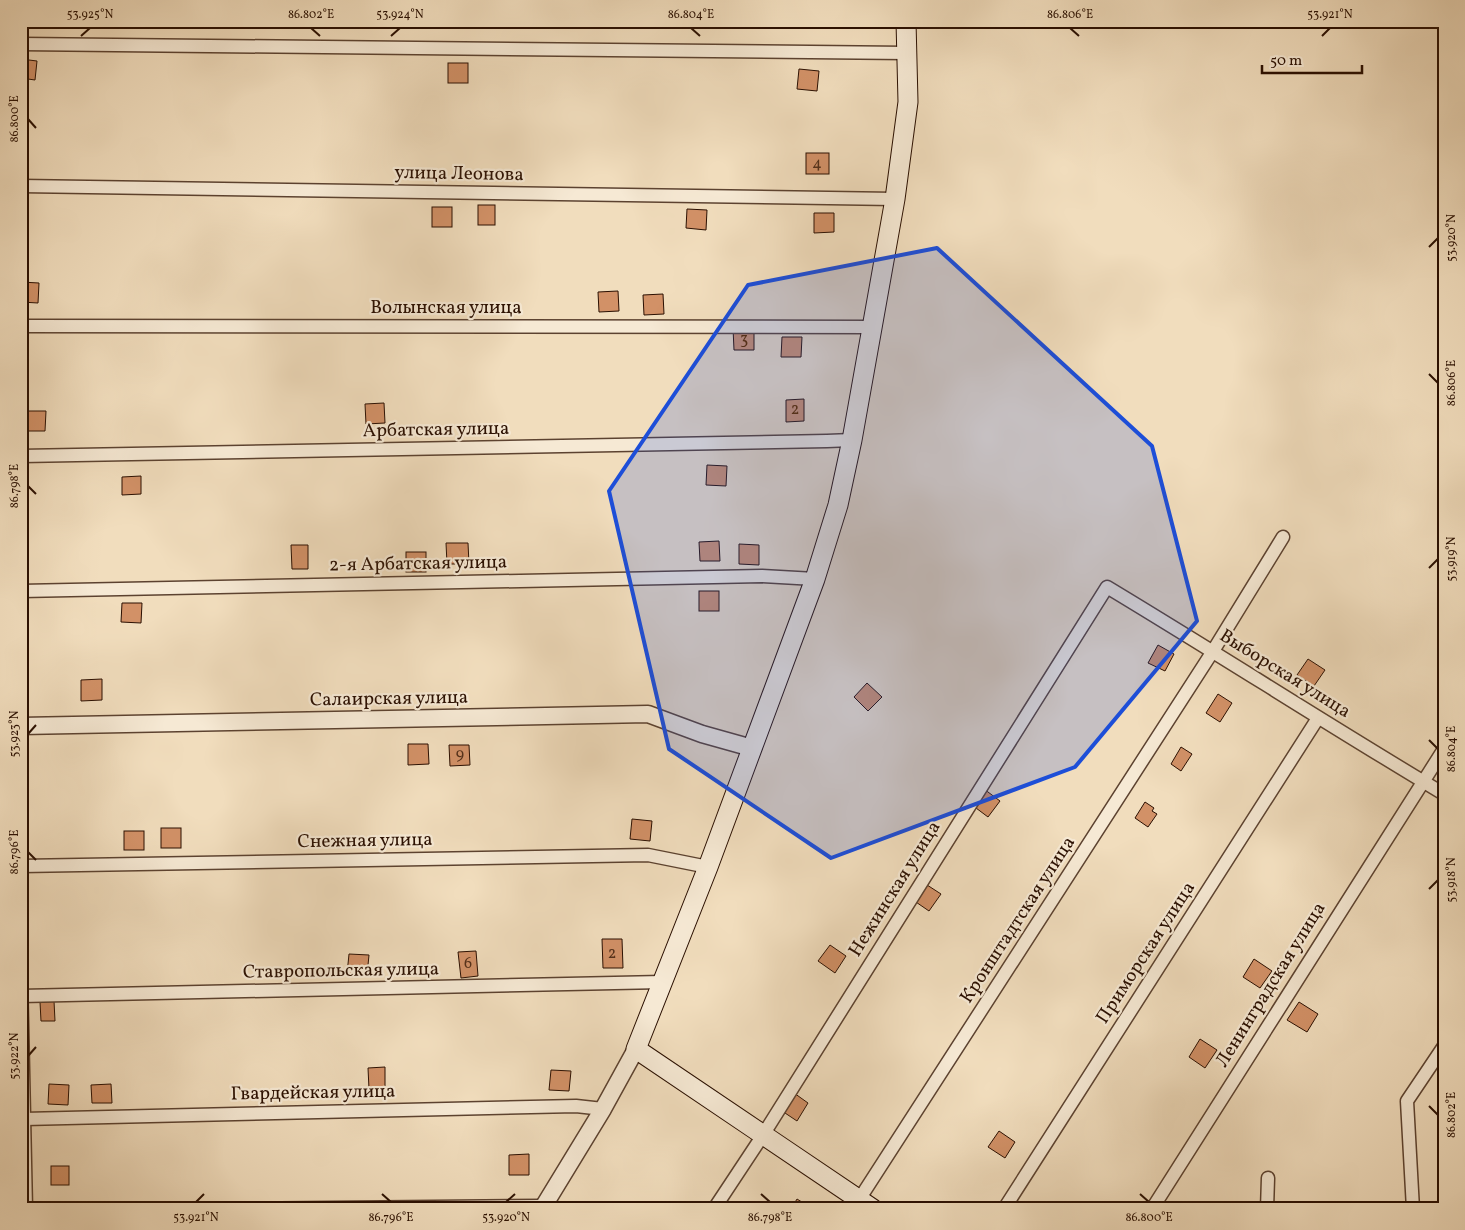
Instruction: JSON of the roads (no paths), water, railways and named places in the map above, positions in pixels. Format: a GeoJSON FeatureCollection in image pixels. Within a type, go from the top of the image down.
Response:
{"type":"FeatureCollection","features":[{"type":"Feature","properties":{"kind":"main road"},"geometry":{"type":"LineString","coordinates":[[862,1206],[763,1135],[636,1049],[708,866],[815,579],[838,504],[852,440],[871,327],[896,199],[908,102],[906,21]]}},
{"type":"Feature","properties":{"kind":"street"},"geometry":{"type":"LineString","coordinates":[[21,44],[907,53]]}},
{"type":"Feature","properties":{"kind":"street","name":"улица Леонова"},"geometry":{"type":"LineString","coordinates":[[21,186],[896,199]]}},
{"type":"Feature","properties":{"kind":"street","name":"Волынская улица"},"geometry":{"type":"LineString","coordinates":[[21,326],[871,327]]}},
{"type":"Feature","properties":{"kind":"street","name":"Арбатская улица"},"geometry":{"type":"LineString","coordinates":[[21,456],[852,440]]}},
{"type":"Feature","properties":{"kind":"street","name":"Кронштадтская улица"},"geometry":{"type":"LineString","coordinates":[[862,1206],[1214,651],[1283,537]]}},
{"type":"Feature","properties":{"kind":"street","name":"2-я Арбатская улица"},"geometry":{"type":"LineString","coordinates":[[21,591],[752,576],[815,579]]}},
{"type":"Feature","properties":{"kind":"street","name":"Выборская улица"},"geometry":{"type":"LineString","coordinates":[[1106,587],[1214,651],[1318,718],[1444,794]]}},
{"type":"Feature","properties":{"kind":"street","name":"Нежинская улица"},"geometry":{"type":"LineString","coordinates":[[714,1209],[763,1135],[1106,587]]}},
{"type":"Feature","properties":{"kind":"street","name":"Салаирская улица"},"geometry":{"type":"LineString","coordinates":[[21,726],[648,714],[702,734],[752,748]]}},
{"type":"Feature","properties":{"kind":"street","name":"Приморская улица"},"geometry":{"type":"LineString","coordinates":[[1004,1209],[1318,718]]}},
{"type":"Feature","properties":{"kind":"street","name":"Ленинградская улица"},"geometry":{"type":"LineString","coordinates":[[1152,1209],[1444,749]]}},
{"type":"Feature","properties":{"kind":"street","name":"Снежная улица"},"geometry":{"type":"LineString","coordinates":[[21,866],[648,855],[708,866]]}},
{"type":"Feature","properties":{"kind":"street"},"geometry":{"type":"LineString","coordinates":[[21,978],[26,1209]]}},
{"type":"Feature","properties":{"kind":"street","name":"Ставропольская улица"},"geometry":{"type":"LineString","coordinates":[[21,996],[662,982]]}},
{"type":"Feature","properties":{"kind":"street"},"geometry":{"type":"LineString","coordinates":[[1413,1209],[1408,1101],[1444,1046]]}},
{"type":"Feature","properties":{"kind":"street"},"geometry":{"type":"LineString","coordinates":[[238,1209],[543,1207],[603,1109],[636,1049]]}},
{"type":"Feature","properties":{"kind":"street","name":"Гвардейская улица"},"geometry":{"type":"LineString","coordinates":[[24,1119],[576,1106],[603,1109]]}},
{"type":"Feature","properties":{"kind":"street"},"geometry":{"type":"LineString","coordinates":[[1267,1209],[1268,1178]]}}]}
